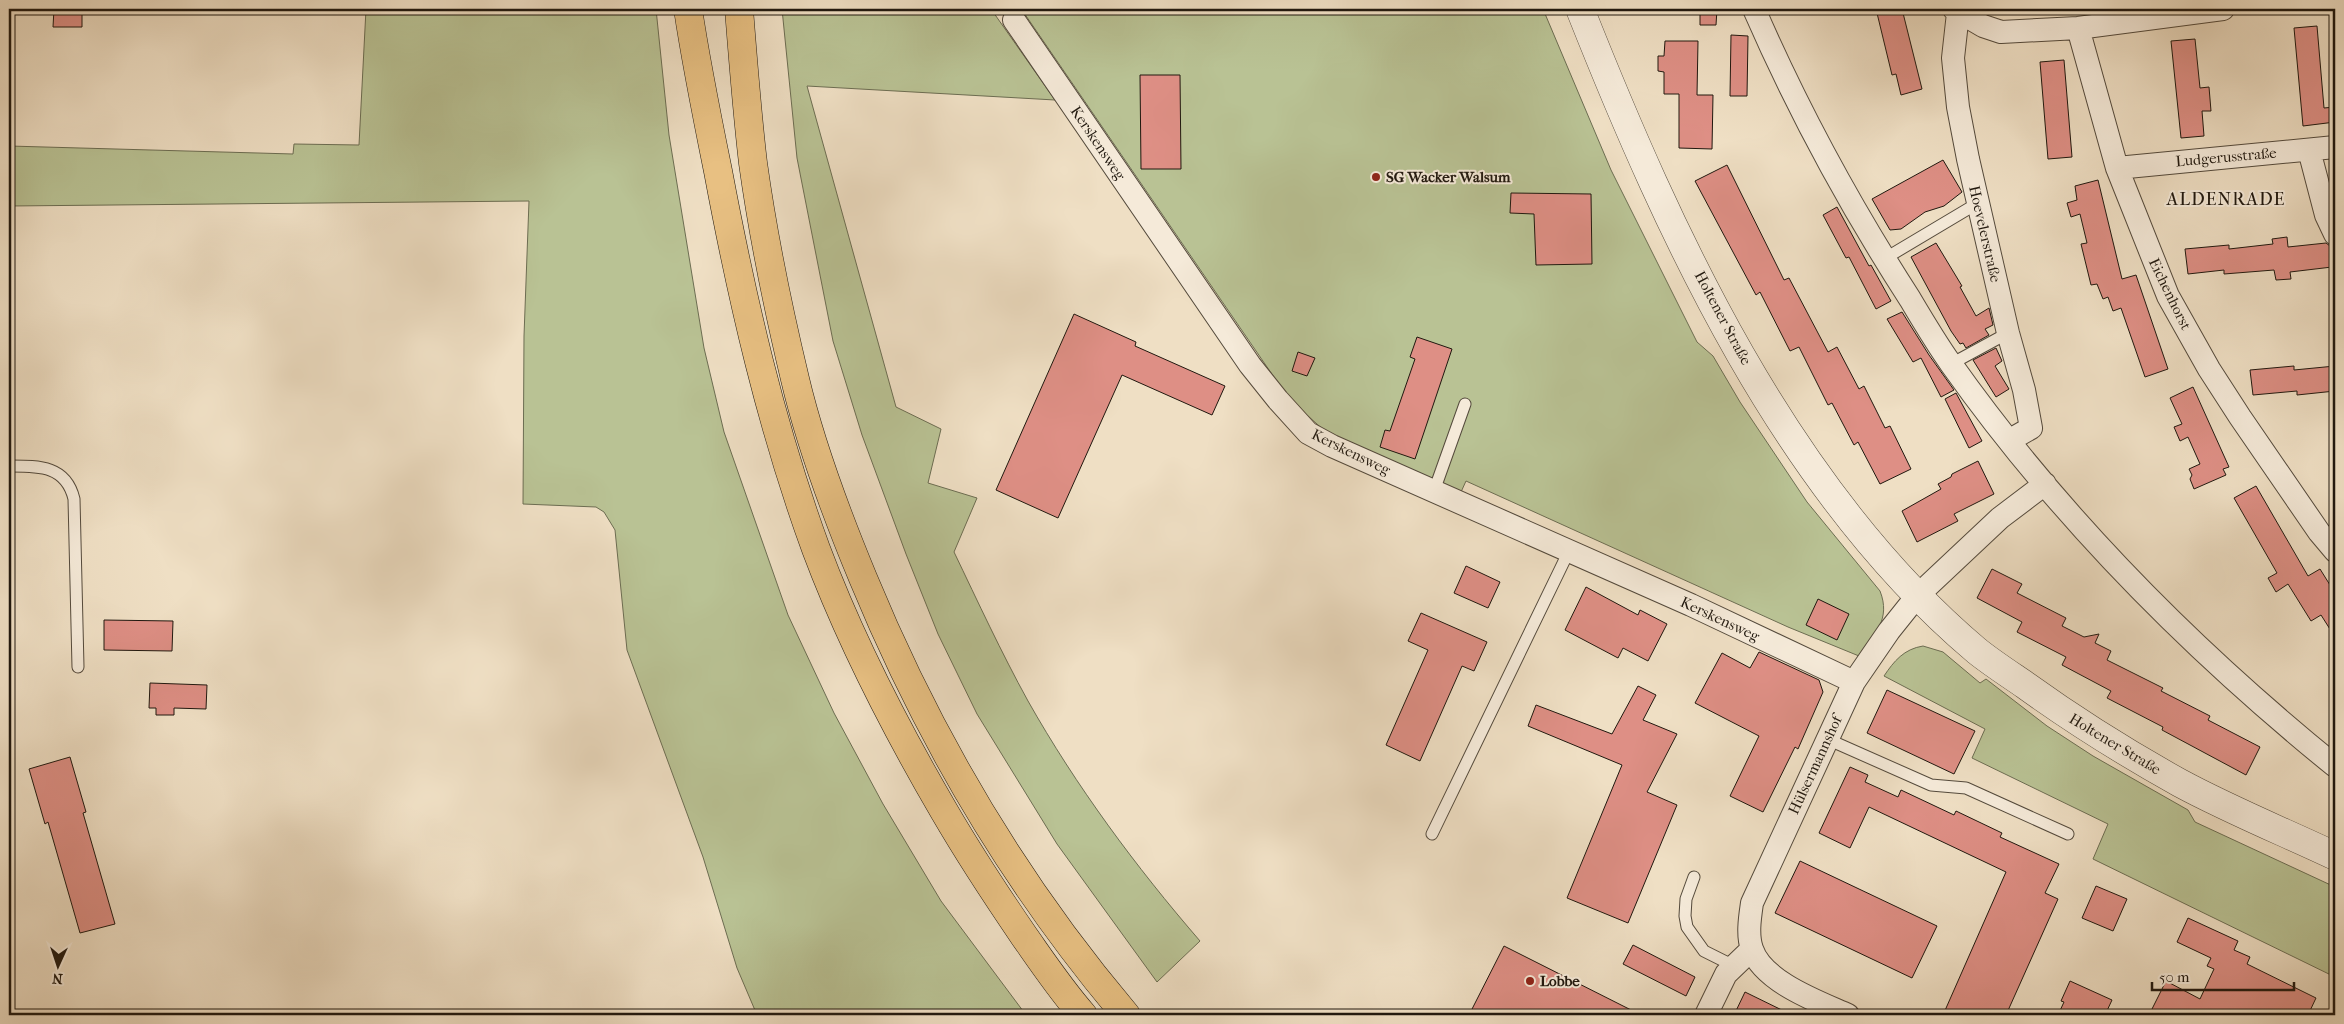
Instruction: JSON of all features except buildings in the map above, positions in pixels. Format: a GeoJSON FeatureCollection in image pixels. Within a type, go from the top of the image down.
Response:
{"type":"FeatureCollection","features":[{"type":"Feature","properties":{"kind":"highway"},"geometry":{"type":"LineString","coordinates":[[688,9],[697,68],[738,280],[765,388],[792,478],[817,551],[859,651],[906,746],[974,863],[1064,993],[1083,1015]]}},
{"type":"Feature","properties":{"kind":"highway"},"geometry":{"type":"LineString","coordinates":[[704,9],[717,168]]}},
{"type":"Feature","properties":{"kind":"highway"},"geometry":{"type":"LineString","coordinates":[[739,9],[753,164],[771,273],[794,373],[821,469],[848,543],[888,639],[935,734],[1002,849],[1086,969],[1126,1015]]}},
{"type":"Feature","properties":{"kind":"highway"},"geometry":{"type":"LineString","coordinates":[[745,82],[755,9]]}},
{"type":"Feature","properties":{"kind":"street","name":"Holtener Straße"},"geometry":{"type":"LineString","coordinates":[[1580,9],[1624,119],[1655,187],[1729,333],[1775,410],[1823,482],[1870,542],[1917,596],[1979,652],[2074,720],[2182,784],[2335,856]]}},
{"type":"Feature","properties":{"kind":"street"},"geometry":{"type":"LineString","coordinates":[[1754,9],[1825,158],[1884,259],[1951,364],[2045,484],[2138,587],[2286,725],[2335,766]]}},
{"type":"Feature","properties":{"kind":"street","name":"Hoevelerstraße"},"geometry":{"type":"LineString","coordinates":[[2010,440],[2031,428],[2024,390],[2008,333],[1978,203],[1958,107],[1953,58],[1956,11],[1983,26],[2001,32],[2078,28],[2182,11],[2223,9]]}},
{"type":"Feature","properties":{"kind":"street","name":"Kerskensweg"},"geometry":{"type":"LineString","coordinates":[[1014,20],[1250,365],[1308,433],[1332,446],[1691,605],[1854,682]]}},
{"type":"Feature","properties":{"kind":"street","name":"Eichenhorst"},"geometry":{"type":"LineString","coordinates":[[2078,28],[2117,168],[2146,245],[2177,312],[2209,369],[2240,418],[2327,532],[2335,551]]}},
{"type":"Feature","properties":{"kind":"street","name":"Ludgerusstraße"},"geometry":{"type":"LineString","coordinates":[[2117,168],[2335,147]]}},
{"type":"Feature","properties":{"kind":"street"},"geometry":{"type":"LineString","coordinates":[[2309,150],[2326,215],[2335,234]]}},
{"type":"Feature","properties":{"kind":"street"},"geometry":{"type":"LineString","coordinates":[[1917,596],[2000,518],[2045,484]]}},
{"type":"Feature","properties":{"kind":"street","name":"Hülsermannshof"},"geometry":{"type":"LineString","coordinates":[[1848,1015],[1782,984],[1767,971],[1752,949],[1750,925],[1752,903],[1826,739],[1854,682],[1889,631],[1917,596]]}},
{"type":"Feature","properties":{"kind":"street"},"geometry":{"type":"LineString","coordinates":[[1706,1015],[1726,974],[1752,949]]}},
{"type":"Feature","properties":{"kind":"lane"},"geometry":{"type":"LineString","coordinates":[[1884,259],[1978,203]]}},
{"type":"Feature","properties":{"kind":"lane"},"geometry":{"type":"LineString","coordinates":[[1951,364],[2008,333]]}},
{"type":"Feature","properties":{"kind":"lane"},"geometry":{"type":"LineString","coordinates":[[1434,491],[1465,404]]}},
{"type":"Feature","properties":{"kind":"lane"},"geometry":{"type":"LineString","coordinates":[[9,466],[31,466],[50,469],[63,477],[71,486],[74,498],[78,667]]}},
{"type":"Feature","properties":{"kind":"lane"},"geometry":{"type":"LineString","coordinates":[[1432,834],[1569,551]]}},
{"type":"Feature","properties":{"kind":"lane"},"geometry":{"type":"LineString","coordinates":[[1826,739],[1931,785],[1966,788],[2068,834]]}},
{"type":"Feature","properties":{"kind":"lane"},"geometry":{"type":"LineString","coordinates":[[1694,877],[1686,899],[1685,916],[1687,927],[1704,951],[1734,966]]}},
{"type":"Feature","properties":{"kind":"green space"},"geometry":{"type":"Polygon","coordinates":[[[366,9],[656,9],[669,135],[704,348],[724,432],[788,615],[834,713],[883,804],[941,901],[1026,1015],[757,1015],[737,968],[703,857],[627,650],[615,530],[604,512],[596,507],[523,504],[524,336],[529,201],[9,206],[9,146],[293,154],[294,144],[359,145],[366,9]]]}},
{"type":"Feature","properties":{"kind":"green space"},"geometry":{"type":"Polygon","coordinates":[[[782,9],[991,9],[1055,100],[807,86],[896,407],[941,429],[928,483],[977,498],[954,552],[1018,683],[1066,764],[1130,855],[1200,941],[1157,982],[1057,844],[977,714],[938,634],[906,554],[862,435],[833,341],[797,158],[782,9]]]}},
{"type":"Feature","properties":{"kind":"green space"},"geometry":{"type":"Polygon","coordinates":[[[1543,9],[1611,170],[1697,342],[1713,356],[1740,402],[1807,502],[1880,591],[1884,610],[1880,626],[1859,656],[1788,627],[1466,481],[1461,492],[1326,432],[1289,399],[1022,10],[1543,9]]]}},
{"type":"Feature","properties":{"kind":"green space"},"geometry":{"type":"Polygon","coordinates":[[[1923,646],[1943,652],[1980,683],[1986,679],[2047,726],[2093,756],[2188,810],[2195,822],[2335,887],[2335,977],[2093,859],[2108,824],[1972,758],[1985,729],[1884,676],[1900,656],[1910,650],[1923,646]]]}},
{"type":"Feature","properties":{"kind":"place","name":"SG Wacker Walsum"},"geometry":{"type":"Point","coordinates":[1376,177]}},
{"type":"Feature","properties":{"kind":"place","name":"Lobbe"},"geometry":{"type":"Point","coordinates":[1530,981]}},
{"type":"Feature","properties":{"kind":"district","name":"ALDENRADE"},"geometry":{"type":"Point","coordinates":[2226,199]}}]}
